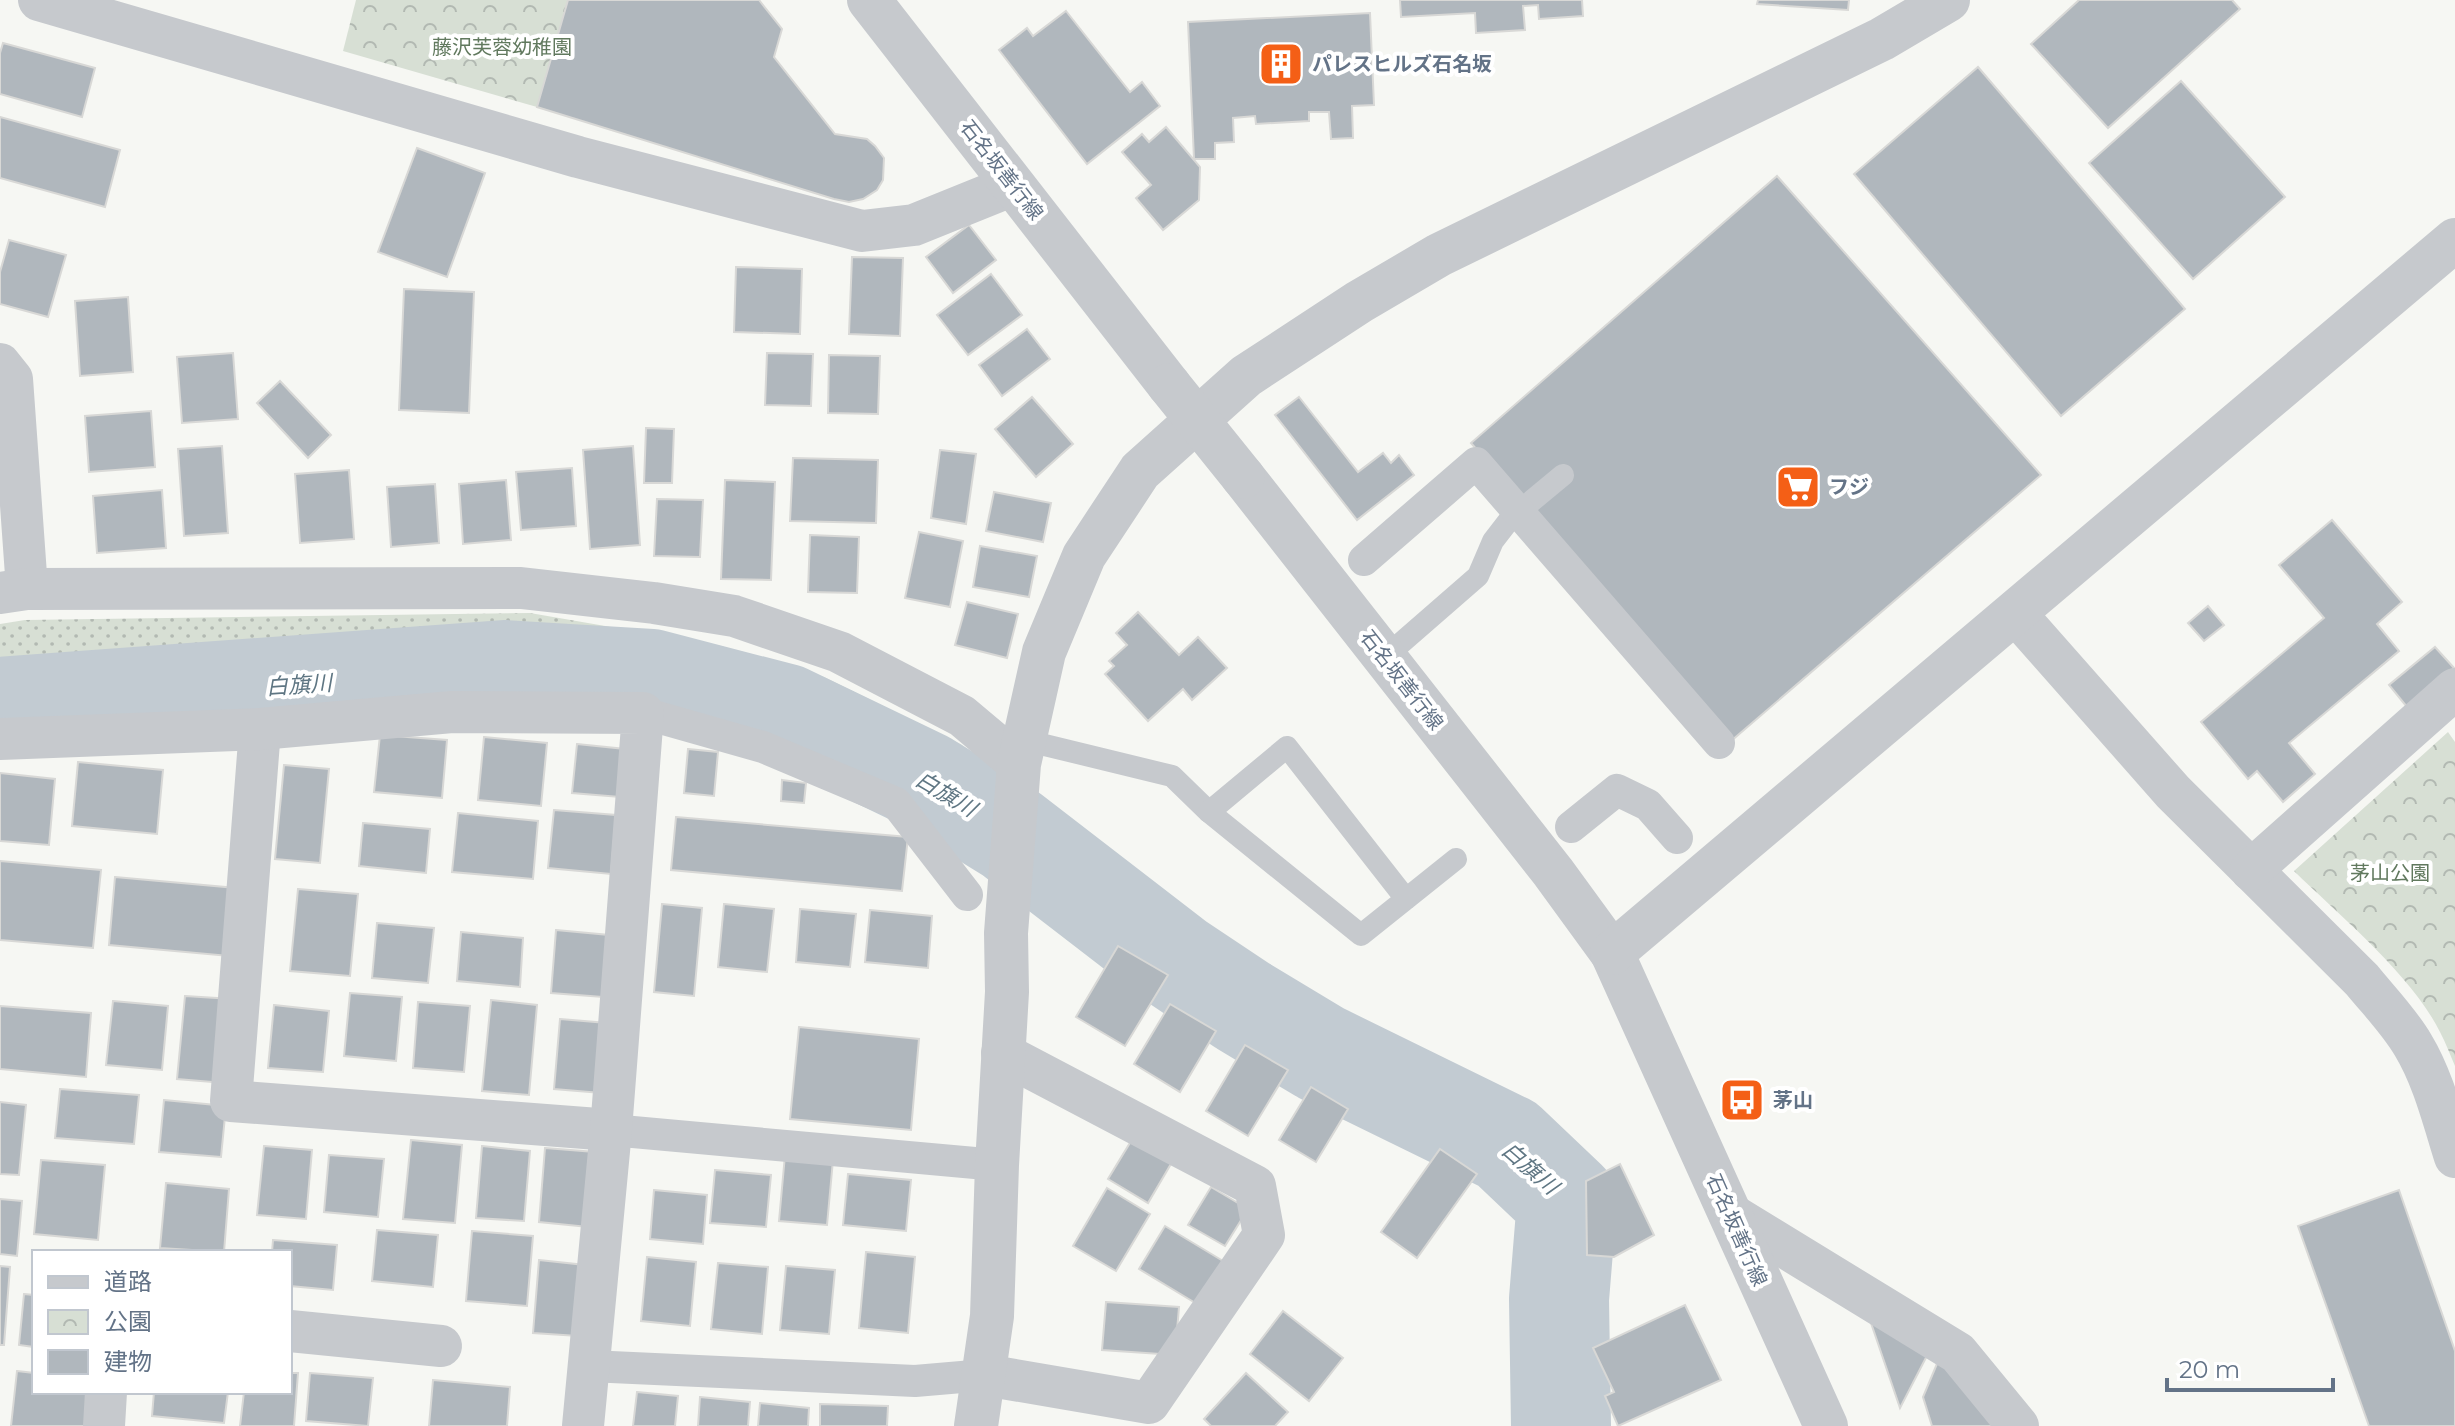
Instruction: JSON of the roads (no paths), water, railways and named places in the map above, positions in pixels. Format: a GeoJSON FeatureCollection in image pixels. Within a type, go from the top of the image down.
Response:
{"type":"FeatureCollection","features":[{"type":"Feature","properties":{"kind":"street"},"geometry":{"type":"LineString","coordinates":[[39,0],[578,157],[862,231],[914,225],[1013,185]]}},
{"type":"Feature","properties":{"kind":"street","name":"石名坂善行線"},"geometry":{"type":"LineString","coordinates":[[869,0],[1544,860],[1612,953],[1826,1426]]}},
{"type":"Feature","properties":{"kind":"street"},"geometry":{"type":"LineString","coordinates":[[976,1426],[992,1316],[1011,861],[1022,752],[1044,652],[1084,556],[1140,471],[1246,376],[1359,302],[1439,255],[1882,39],[1948,0]]}},
{"type":"Feature","properties":{"kind":"street"},"geometry":{"type":"LineString","coordinates":[[1612,953],[2455,240]]}},
{"type":"Feature","properties":{"kind":"street"},"geometry":{"type":"LineString","coordinates":[[0,364],[12,379],[14,591],[521,588],[654,603],[734,616],[839,652],[962,716],[1022,752]]}},
{"type":"Feature","properties":{"kind":"street"},"geometry":{"type":"LineString","coordinates":[[1364,560],[1476,463],[1719,743]]}},
{"type":"Feature","properties":{"kind":"street"},"geometry":{"type":"LineString","coordinates":[[2015,613],[2173,792],[2362,980],[2413,1045],[2434,1094],[2455,1157]]}},
{"type":"Feature","properties":{"kind":"street"},"geometry":{"type":"LineString","coordinates":[[2251,870],[2455,689]]}},
{"type":"Feature","properties":{"kind":"street"},"geometry":{"type":"LineString","coordinates":[[0,739],[260,729],[452,712],[643,713],[763,747],[896,803],[967,895]]}},
{"type":"Feature","properties":{"kind":"street"},"geometry":{"type":"LineString","coordinates":[[583,1426],[611,1130],[643,713]]}},
{"type":"Feature","properties":{"kind":"street"},"geometry":{"type":"LineString","coordinates":[[260,729],[231,1101],[611,1130],[997,1165]]}},
{"type":"Feature","properties":{"kind":"street"},"geometry":{"type":"LineString","coordinates":[[1571,827],[1617,790],[1648,805],[1677,838]]}},
{"type":"Feature","properties":{"kind":"street"},"geometry":{"type":"LineString","coordinates":[[589,1366],[915,1381],[985,1375],[1149,1403],[1264,1235],[1255,1186],[1002,1053]]}},
{"type":"Feature","properties":{"kind":"street"},"geometry":{"type":"LineString","coordinates":[[1729,1213],[1958,1353],[2018,1426]]}},
{"type":"Feature","properties":{"kind":"street"},"geometry":{"type":"LineString","coordinates":[[292,1331],[441,1346]]}},
{"type":"Feature","properties":{"kind":"street"},"geometry":{"type":"LineString","coordinates":[[104,1426],[106,1394]]}},
{"type":"Feature","properties":{"kind":"lane"},"geometry":{"type":"LineString","coordinates":[[1385,657],[1478,576],[1493,541],[1510,519],[1563,475]]}},
{"type":"Feature","properties":{"kind":"lane"},"geometry":{"type":"LineString","coordinates":[[1209,812],[1287,747],[1406,899]]}},
{"type":"Feature","properties":{"kind":"lane"},"geometry":{"type":"LineString","coordinates":[[1022,752],[1172,776],[1209,812],[1361,935],[1456,859]]}},
{"type":"Feature","properties":{"kind":"waterway","name":"白旗川"},"geometry":{"type":"LineString","coordinates":[[0,707],[504,670],[651,679],[786,714],[925,781],[1011,834],[1177,962],[1321,1053],[1507,1144],[1567,1201],[1559,1299],[1561,1426]]}},
{"type":"Feature","properties":{"kind":"place","name":"パレスヒルズ石名坂"},"geometry":{"type":"Point","coordinates":[1281,64]}},
{"type":"Feature","properties":{"kind":"place","name":"フジ"},"geometry":{"type":"Point","coordinates":[1798,487]}},
{"type":"Feature","properties":{"kind":"place","name":"茅山"},"geometry":{"type":"Point","coordinates":[1742,1100]}},
{"type":"Feature","properties":{"kind":"park label","name":"藤沢芙蓉幼稚園"},"geometry":{"type":"Point","coordinates":[502,47]}},
{"type":"Feature","properties":{"kind":"park label","name":"茅山公園"},"geometry":{"type":"Point","coordinates":[2390,873]}}]}
